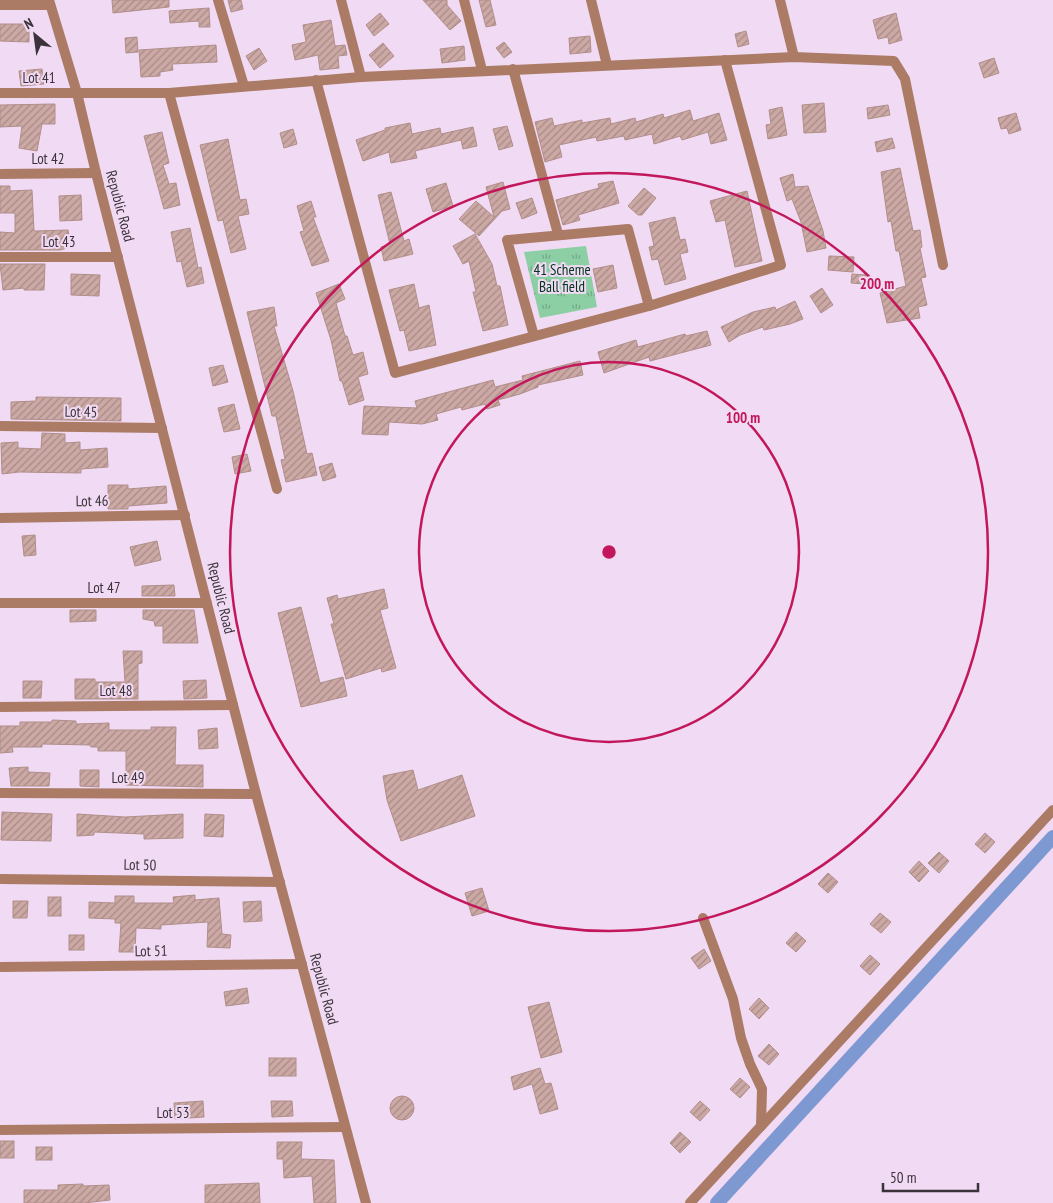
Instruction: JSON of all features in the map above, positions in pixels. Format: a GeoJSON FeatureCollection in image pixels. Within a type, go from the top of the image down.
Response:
{"type":"FeatureCollection","features":[{"type":"Feature","properties":{"kind":"street"},"geometry":{"type":"LineString","coordinates":[[218,0],[244,86]]}},
{"type":"Feature","properties":{"kind":"street"},"geometry":{"type":"LineString","coordinates":[[341,0],[361,77]]}},
{"type":"Feature","properties":{"kind":"street"},"geometry":{"type":"LineString","coordinates":[[464,0],[482,70]]}},
{"type":"Feature","properties":{"kind":"street"},"geometry":{"type":"LineString","coordinates":[[591,0],[607,65]]}},
{"type":"Feature","properties":{"kind":"street"},"geometry":{"type":"LineString","coordinates":[[780,0],[794,57]]}},
{"type":"Feature","properties":{"kind":"street"},"geometry":{"type":"LineString","coordinates":[[0,5],[50,3]]}},
{"type":"Feature","properties":{"kind":"street","name":"Republic Road"},"geometry":{"type":"LineString","coordinates":[[50,3],[77,92],[96,173],[256,794],[366,1203]]}},
{"type":"Feature","properties":{"kind":"street","name":"Lot 41"},"geometry":{"type":"LineString","coordinates":[[0,93],[169,93],[316,80],[513,68],[794,57],[894,61],[905,79],[943,265]]}},
{"type":"Feature","properties":{"kind":"street"},"geometry":{"type":"LineString","coordinates":[[316,80],[395,373],[649,306],[782,265],[726,60]]}},
{"type":"Feature","properties":{"kind":"street"},"geometry":{"type":"LineString","coordinates":[[513,68],[558,234]]}},
{"type":"Feature","properties":{"kind":"street"},"geometry":{"type":"LineString","coordinates":[[169,93],[277,489]]}},
{"type":"Feature","properties":{"kind":"street","name":"Lot 42"},"geometry":{"type":"LineString","coordinates":[[0,174],[96,173]]}},
{"type":"Feature","properties":{"kind":"street"},"geometry":{"type":"LineString","coordinates":[[534,336],[507,240],[628,229],[649,306]]}},
{"type":"Feature","properties":{"kind":"street","name":"Lot 43"},"geometry":{"type":"LineString","coordinates":[[0,257],[118,257]]}},
{"type":"Feature","properties":{"kind":"street","name":"Lot 45"},"geometry":{"type":"LineString","coordinates":[[0,426],[162,428]]}},
{"type":"Feature","properties":{"kind":"street","name":"Lot 46"},"geometry":{"type":"LineString","coordinates":[[0,518],[185,515]]}},
{"type":"Feature","properties":{"kind":"street","name":"Lot 47"},"geometry":{"type":"LineString","coordinates":[[0,603],[207,603]]}},
{"type":"Feature","properties":{"kind":"street","name":"Lot 48"},"geometry":{"type":"LineString","coordinates":[[0,707],[233,705]]}},
{"type":"Feature","properties":{"kind":"street","name":"Lot 49"},"geometry":{"type":"LineString","coordinates":[[0,793],[256,794]]}},
{"type":"Feature","properties":{"kind":"street"},"geometry":{"type":"LineString","coordinates":[[690,1203],[1053,810]]}},
{"type":"Feature","properties":{"kind":"street","name":"Lot 50"},"geometry":{"type":"LineString","coordinates":[[0,879],[280,882]]}},
{"type":"Feature","properties":{"kind":"street"},"geometry":{"type":"LineString","coordinates":[[703,918],[733,999],[741,1038],[750,1064],[762,1089],[761,1126]]}},
{"type":"Feature","properties":{"kind":"street","name":"Lot 51"},"geometry":{"type":"LineString","coordinates":[[0,968],[302,964]]}},
{"type":"Feature","properties":{"kind":"street","name":"Lot 53"},"geometry":{"type":"LineString","coordinates":[[0,1130],[346,1127]]}},
{"type":"Feature","properties":{"kind":"green space","name":"41 Scheme Ball field"},"geometry":{"type":"Polygon","coordinates":[[[586,246],[597,307],[540,318],[524,252],[586,246]]]}},
{"type":"Feature","properties":{"kind":"building"},"geometry":{"type":"Polygon","coordinates":[[[112,0],[169,0],[169,7],[113,13],[112,0]]]}},
{"type":"Feature","properties":{"kind":"building"},"geometry":{"type":"Polygon","coordinates":[[[228,0],[241,0],[243,9],[231,12],[228,0]]]}},
{"type":"Feature","properties":{"kind":"building"},"geometry":{"type":"Polygon","coordinates":[[[423,0],[447,0],[447,5],[461,21],[450,30],[423,0]]]}},
{"type":"Feature","properties":{"kind":"building"},"geometry":{"type":"Polygon","coordinates":[[[479,0],[490,0],[496,25],[486,27],[479,0]]]}},
{"type":"Feature","properties":{"kind":"building"},"geometry":{"type":"Polygon","coordinates":[[[209,8],[210,27],[199,27],[199,21],[170,23],[169,11],[209,8]]]}},
{"type":"Feature","properties":{"kind":"building"},"geometry":{"type":"Polygon","coordinates":[[[380,13],[389,24],[374,36],[366,25],[380,13]]]}},
{"type":"Feature","properties":{"kind":"building"},"geometry":{"type":"Polygon","coordinates":[[[896,13],[902,40],[889,44],[888,37],[878,39],[873,20],[896,13]]]}},
{"type":"Feature","properties":{"kind":"building"},"geometry":{"type":"Polygon","coordinates":[[[331,20],[335,46],[345,45],[347,55],[338,56],[339,68],[320,70],[318,55],[295,60],[292,45],[306,42],[303,25],[331,20]]]}},
{"type":"Feature","properties":{"kind":"building"},"geometry":{"type":"Polygon","coordinates":[[[0,24],[29,24],[29,42],[0,41],[0,24]]]}},
{"type":"Feature","properties":{"kind":"building"},"geometry":{"type":"Polygon","coordinates":[[[746,31],[749,44],[738,47],[735,34],[746,31]]]}},
{"type":"Feature","properties":{"kind":"building"},"geometry":{"type":"Polygon","coordinates":[[[590,36],[591,52],[570,54],[569,38],[590,36]]]}},
{"type":"Feature","properties":{"kind":"building"},"geometry":{"type":"Polygon","coordinates":[[[137,37],[138,52],[126,53],[125,38],[137,37]]]}},
{"type":"Feature","properties":{"kind":"building"},"geometry":{"type":"Polygon","coordinates":[[[504,42],[512,52],[504,58],[496,48],[504,42]]]}},
{"type":"Feature","properties":{"kind":"building"},"geometry":{"type":"Polygon","coordinates":[[[383,43],[394,56],[380,68],[369,55],[383,43]]]}},
{"type":"Feature","properties":{"kind":"building"},"geometry":{"type":"Polygon","coordinates":[[[216,45],[217,62],[172,64],[173,70],[160,72],[160,76],[141,77],[139,50],[216,45]]]}},
{"type":"Feature","properties":{"kind":"building"},"geometry":{"type":"Polygon","coordinates":[[[464,46],[465,60],[442,63],[440,49],[464,46]]]}},
{"type":"Feature","properties":{"kind":"building"},"geometry":{"type":"Polygon","coordinates":[[[259,48],[267,61],[254,70],[246,56],[259,48]]]}},
{"type":"Feature","properties":{"kind":"building"},"geometry":{"type":"Polygon","coordinates":[[[994,58],[999,73],[984,78],[979,63],[994,58]]]}},
{"type":"Feature","properties":{"kind":"building"},"geometry":{"type":"Polygon","coordinates":[[[42,69],[44,84],[21,86],[19,71],[42,69]]]}},
{"type":"Feature","properties":{"kind":"building"},"geometry":{"type":"Polygon","coordinates":[[[824,103],[826,132],[804,133],[802,105],[824,103]]]}},
{"type":"Feature","properties":{"kind":"building"},"geometry":{"type":"Polygon","coordinates":[[[55,104],[55,124],[42,124],[37,151],[19,148],[22,126],[0,127],[0,105],[55,104]]]}},
{"type":"Feature","properties":{"kind":"building"},"geometry":{"type":"Polygon","coordinates":[[[888,105],[890,115],[868,119],[867,108],[888,105]]]}},
{"type":"Feature","properties":{"kind":"building"},"geometry":{"type":"Polygon","coordinates":[[[782,107],[787,135],[768,139],[766,125],[771,124],[769,110],[782,107]]]}},
{"type":"Feature","properties":{"kind":"building"},"geometry":{"type":"Polygon","coordinates":[[[690,110],[693,121],[719,113],[727,140],[711,144],[708,132],[682,140],[680,136],[654,144],[652,134],[625,140],[624,136],[597,141],[596,137],[559,145],[562,157],[545,162],[535,122],[552,118],[554,126],[582,120],[582,123],[610,118],[611,124],[635,118],[636,122],[663,114],[664,118],[690,110]]]}},
{"type":"Feature","properties":{"kind":"building"},"geometry":{"type":"Polygon","coordinates":[[[1016,113],[1021,130],[1009,134],[1007,128],[1001,129],[998,118],[1016,113]]]}},
{"type":"Feature","properties":{"kind":"building"},"geometry":{"type":"Polygon","coordinates":[[[410,123],[412,134],[440,128],[441,134],[473,127],[477,146],[463,149],[461,140],[415,151],[417,158],[391,163],[389,152],[363,161],[356,140],[385,130],[385,128],[410,123]]]}},
{"type":"Feature","properties":{"kind":"building"},"geometry":{"type":"Polygon","coordinates":[[[507,126],[513,146],[499,150],[493,129],[507,126]]]}},
{"type":"Feature","properties":{"kind":"building"},"geometry":{"type":"Polygon","coordinates":[[[293,129],[297,144],[284,148],[280,133],[293,129]]]}},
{"type":"Feature","properties":{"kind":"building"},"geometry":{"type":"Polygon","coordinates":[[[162,132],[169,163],[163,165],[169,184],[176,183],[180,205],[164,209],[144,136],[162,132]]]}},
{"type":"Feature","properties":{"kind":"building"},"geometry":{"type":"Polygon","coordinates":[[[892,138],[895,148],[877,152],[875,142],[892,138]]]}},
{"type":"Feature","properties":{"kind":"building"},"geometry":{"type":"Polygon","coordinates":[[[228,139],[240,200],[246,199],[249,214],[238,216],[246,249],[231,253],[223,220],[218,221],[200,145],[228,139]]]}},
{"type":"Feature","properties":{"kind":"building"},"geometry":{"type":"Polygon","coordinates":[[[900,168],[913,231],[920,230],[922,247],[920,248],[926,277],[921,278],[927,305],[918,307],[920,318],[887,323],[880,293],[906,286],[899,251],[896,251],[891,221],[888,222],[881,172],[900,168]]]}},
{"type":"Feature","properties":{"kind":"building"},"geometry":{"type":"Polygon","coordinates":[[[793,174],[795,187],[808,186],[823,231],[826,248],[807,252],[801,222],[792,199],[787,201],[780,178],[793,174]]]}},
{"type":"Feature","properties":{"kind":"building"},"geometry":{"type":"Polygon","coordinates":[[[613,181],[619,203],[578,215],[580,220],[563,225],[556,200],[599,188],[598,184],[613,181]]]}},
{"type":"Feature","properties":{"kind":"building"},"geometry":{"type":"Polygon","coordinates":[[[503,182],[510,209],[502,211],[479,236],[459,219],[476,201],[494,217],[486,187],[503,182]]]}},
{"type":"Feature","properties":{"kind":"building"},"geometry":{"type":"Polygon","coordinates":[[[446,183],[453,206],[433,212],[426,189],[446,183]]]}},
{"type":"Feature","properties":{"kind":"building"},"geometry":{"type":"Polygon","coordinates":[[[0,186],[10,186],[10,191],[32,190],[34,231],[68,230],[71,247],[60,250],[0,250],[0,232],[15,233],[15,213],[0,213],[0,186]]]}},
{"type":"Feature","properties":{"kind":"building"},"geometry":{"type":"Polygon","coordinates":[[[644,188],[656,198],[642,215],[638,215],[628,206],[644,188]]]}},
{"type":"Feature","properties":{"kind":"building"},"geometry":{"type":"Polygon","coordinates":[[[747,191],[762,261],[735,267],[725,220],[716,222],[710,201],[747,191]]]}},
{"type":"Feature","properties":{"kind":"building"},"geometry":{"type":"Polygon","coordinates":[[[391,192],[404,241],[409,239],[413,254],[384,261],[381,247],[390,244],[378,195],[391,192]]]}},
{"type":"Feature","properties":{"kind":"building"},"geometry":{"type":"Polygon","coordinates":[[[81,195],[82,220],[60,221],[59,196],[81,195]]]}},
{"type":"Feature","properties":{"kind":"building"},"geometry":{"type":"Polygon","coordinates":[[[532,198],[537,213],[522,219],[516,203],[532,198]]]}},
{"type":"Feature","properties":{"kind":"building"},"geometry":{"type":"Polygon","coordinates":[[[311,201],[316,217],[313,217],[329,261],[312,266],[300,232],[304,231],[297,206],[311,201]]]}},
{"type":"Feature","properties":{"kind":"building"},"geometry":{"type":"Polygon","coordinates":[[[675,217],[680,240],[685,239],[688,252],[680,254],[686,279],[665,285],[658,259],[652,260],[649,247],[654,246],[649,223],[675,217]]]}},
{"type":"Feature","properties":{"kind":"building"},"geometry":{"type":"Polygon","coordinates":[[[190,228],[198,268],[201,267],[204,283],[187,287],[181,261],[177,262],[171,232],[190,228]]]}},
{"type":"Feature","properties":{"kind":"building"},"geometry":{"type":"Polygon","coordinates":[[[475,234],[492,264],[497,286],[500,286],[508,325],[483,331],[473,292],[476,292],[469,261],[463,264],[453,246],[475,234]]]}},
{"type":"Feature","properties":{"kind":"building"},"geometry":{"type":"Polygon","coordinates":[[[829,256],[854,257],[853,272],[828,270],[829,256]]]}},
{"type":"Feature","properties":{"kind":"building"},"geometry":{"type":"Polygon","coordinates":[[[0,264],[45,264],[44,290],[24,290],[24,288],[3,290],[0,264]]]}},
{"type":"Feature","properties":{"kind":"building"},"geometry":{"type":"Polygon","coordinates":[[[613,265],[617,288],[598,292],[593,269],[613,265]]]}},
{"type":"Feature","properties":{"kind":"building"},"geometry":{"type":"Polygon","coordinates":[[[71,274],[100,275],[99,296],[71,295],[71,274]]]}},
{"type":"Feature","properties":{"kind":"building"},"geometry":{"type":"Polygon","coordinates":[[[852,274],[866,275],[865,284],[851,283],[852,274]]]}},
{"type":"Feature","properties":{"kind":"building"},"geometry":{"type":"Polygon","coordinates":[[[339,284],[345,299],[336,303],[345,336],[347,336],[353,355],[363,352],[368,374],[358,377],[364,400],[349,405],[342,381],[340,381],[331,340],[316,293],[339,284]]]}},
{"type":"Feature","properties":{"kind":"building"},"geometry":{"type":"Polygon","coordinates":[[[414,284],[419,308],[429,305],[436,345],[409,351],[404,330],[400,331],[389,290],[414,284]]]}},
{"type":"Feature","properties":{"kind":"building"},"geometry":{"type":"Polygon","coordinates":[[[822,288],[833,305],[821,313],[810,296],[822,288]]]}},
{"type":"Feature","properties":{"kind":"building"},"geometry":{"type":"Polygon","coordinates":[[[795,301],[803,319],[790,324],[764,330],[763,327],[740,335],[729,342],[721,327],[753,312],[775,307],[776,310],[795,301]]]}},
{"type":"Feature","properties":{"kind":"building"},"geometry":{"type":"Polygon","coordinates":[[[274,307],[277,326],[274,326],[293,391],[307,454],[312,453],[317,475],[286,482],[281,460],[285,459],[276,416],[272,416],[247,312],[274,307]]]}},
{"type":"Feature","properties":{"kind":"building"},"geometry":{"type":"Polygon","coordinates":[[[707,331],[711,345],[650,361],[649,357],[604,373],[598,352],[636,340],[638,347],[685,334],[686,336],[707,331]]]}},
{"type":"Feature","properties":{"kind":"building"},"geometry":{"type":"Polygon","coordinates":[[[580,361],[583,375],[538,385],[538,387],[520,394],[498,400],[500,405],[487,409],[485,404],[462,410],[461,407],[436,414],[438,420],[422,424],[389,422],[388,435],[362,434],[364,406],[417,408],[415,401],[493,380],[495,387],[523,380],[522,376],[580,361]]]}},
{"type":"Feature","properties":{"kind":"building"},"geometry":{"type":"Polygon","coordinates":[[[223,365],[228,382],[213,386],[209,368],[223,365]]]}},
{"type":"Feature","properties":{"kind":"building"},"geometry":{"type":"Polygon","coordinates":[[[36,397],[121,398],[121,421],[11,419],[11,402],[36,401],[36,397]]]}},
{"type":"Feature","properties":{"kind":"building"},"geometry":{"type":"Polygon","coordinates":[[[234,404],[240,429],[224,432],[218,408],[234,404]]]}},
{"type":"Feature","properties":{"kind":"building"},"geometry":{"type":"Polygon","coordinates":[[[42,433],[65,434],[65,443],[80,442],[80,450],[107,448],[108,467],[81,469],[81,473],[19,472],[2,474],[1,443],[18,442],[18,448],[41,449],[42,433]]]}},
{"type":"Feature","properties":{"kind":"building"},"geometry":{"type":"Polygon","coordinates":[[[247,454],[251,471],[235,474],[232,457],[247,454]]]}},
{"type":"Feature","properties":{"kind":"building"},"geometry":{"type":"Polygon","coordinates":[[[332,463],[336,477],[323,481],[319,467],[332,463]]]}},
{"type":"Feature","properties":{"kind":"building"},"geometry":{"type":"Polygon","coordinates":[[[108,485],[128,485],[128,489],[166,486],[167,503],[128,506],[128,509],[108,509],[108,485]]]}},
{"type":"Feature","properties":{"kind":"building"},"geometry":{"type":"Polygon","coordinates":[[[35,535],[36,555],[24,556],[22,536],[35,535]]]}},
{"type":"Feature","properties":{"kind":"building"},"geometry":{"type":"Polygon","coordinates":[[[157,541],[161,560],[135,566],[130,547],[157,541]]]}},
{"type":"Feature","properties":{"kind":"building"},"geometry":{"type":"Polygon","coordinates":[[[174,585],[175,596],[142,596],[142,586],[174,585]]]}},
{"type":"Feature","properties":{"kind":"building"},"geometry":{"type":"Polygon","coordinates":[[[384,589],[388,608],[380,610],[396,668],[382,672],[381,668],[346,679],[331,624],[334,624],[327,598],[337,595],[338,599],[384,589]]]}},
{"type":"Feature","properties":{"kind":"building"},"geometry":{"type":"Polygon","coordinates":[[[301,607],[320,683],[343,677],[347,696],[301,707],[278,613],[301,607]]]}},
{"type":"Feature","properties":{"kind":"building"},"geometry":{"type":"Polygon","coordinates":[[[70,610],[96,610],[96,621],[70,622],[70,610]]]}},
{"type":"Feature","properties":{"kind":"building"},"geometry":{"type":"Polygon","coordinates":[[[143,610],[194,610],[198,643],[163,643],[163,626],[155,626],[154,621],[143,619],[143,610]]]}},
{"type":"Feature","properties":{"kind":"building"},"geometry":{"type":"Polygon","coordinates":[[[123,651],[142,651],[142,663],[138,664],[138,699],[75,699],[75,679],[95,679],[95,682],[125,682],[123,651]]]}},
{"type":"Feature","properties":{"kind":"building"},"geometry":{"type":"Polygon","coordinates":[[[206,680],[207,698],[184,699],[183,681],[206,680]]]}},
{"type":"Feature","properties":{"kind":"building"},"geometry":{"type":"Polygon","coordinates":[[[23,681],[42,681],[41,698],[23,698],[23,681]]]}},
{"type":"Feature","properties":{"kind":"building"},"geometry":{"type":"Polygon","coordinates":[[[52,720],[76,721],[76,724],[109,723],[109,730],[151,730],[151,727],[176,727],[175,765],[203,765],[203,787],[126,785],[126,751],[98,751],[98,747],[91,747],[90,745],[42,744],[42,747],[12,747],[13,752],[0,753],[0,726],[20,726],[20,722],[52,722],[52,720]]]}},
{"type":"Feature","properties":{"kind":"building"},"geometry":{"type":"Polygon","coordinates":[[[217,728],[218,748],[199,749],[198,730],[217,728]]]}},
{"type":"Feature","properties":{"kind":"building"},"geometry":{"type":"Polygon","coordinates":[[[28,767],[28,772],[50,773],[49,786],[11,786],[9,768],[28,767]]]}},
{"type":"Feature","properties":{"kind":"building"},"geometry":{"type":"Polygon","coordinates":[[[80,770],[99,770],[99,787],[80,786],[80,770]]]}},
{"type":"Feature","properties":{"kind":"building"},"geometry":{"type":"Polygon","coordinates":[[[413,770],[418,790],[462,775],[475,816],[401,841],[387,800],[383,776],[413,770]]]}},
{"type":"Feature","properties":{"kind":"building"},"geometry":{"type":"Polygon","coordinates":[[[2,812],[52,814],[51,841],[1,840],[2,812]]]}},
{"type":"Feature","properties":{"kind":"building"},"geometry":{"type":"Polygon","coordinates":[[[77,814],[125,817],[183,814],[183,838],[144,839],[144,834],[94,832],[94,835],[77,836],[77,814]]]}},
{"type":"Feature","properties":{"kind":"building"},"geometry":{"type":"Polygon","coordinates":[[[205,814],[224,815],[223,837],[204,836],[205,814]]]}},
{"type":"Feature","properties":{"kind":"building"},"geometry":{"type":"Polygon","coordinates":[[[985,833],[995,842],[985,853],[975,844],[985,833]]]}},
{"type":"Feature","properties":{"kind":"building"},"geometry":{"type":"Polygon","coordinates":[[[939,852],[949,861],[939,873],[928,863],[939,852]]]}},
{"type":"Feature","properties":{"kind":"building"},"geometry":{"type":"Polygon","coordinates":[[[919,861],[929,871],[919,882],[909,872],[919,861]]]}},
{"type":"Feature","properties":{"kind":"building"},"geometry":{"type":"Polygon","coordinates":[[[828,873],[838,882],[828,893],[818,884],[828,873]]]}},
{"type":"Feature","properties":{"kind":"building"},"geometry":{"type":"Polygon","coordinates":[[[482,888],[489,911],[472,916],[465,893],[482,888]]]}},
{"type":"Feature","properties":{"kind":"building"},"geometry":{"type":"Polygon","coordinates":[[[195,895],[195,900],[219,898],[222,934],[231,935],[230,948],[207,947],[208,922],[161,925],[161,929],[136,928],[135,952],[119,952],[121,923],[115,923],[115,919],[89,918],[89,902],[115,903],[115,896],[134,896],[134,903],[174,903],[173,897],[195,895]]]}},
{"type":"Feature","properties":{"kind":"building"},"geometry":{"type":"Polygon","coordinates":[[[48,897],[61,897],[61,916],[48,916],[48,897]]]}},
{"type":"Feature","properties":{"kind":"building"},"geometry":{"type":"Polygon","coordinates":[[[13,901],[28,901],[27,918],[13,918],[13,901]]]}},
{"type":"Feature","properties":{"kind":"building"},"geometry":{"type":"Polygon","coordinates":[[[261,901],[262,921],[244,922],[243,902],[261,901]]]}},
{"type":"Feature","properties":{"kind":"building"},"geometry":{"type":"Polygon","coordinates":[[[880,913],[891,922],[881,933],[870,924],[880,913]]]}},
{"type":"Feature","properties":{"kind":"building"},"geometry":{"type":"Polygon","coordinates":[[[796,932],[806,941],[796,952],[786,943],[796,932]]]}},
{"type":"Feature","properties":{"kind":"building"},"geometry":{"type":"Polygon","coordinates":[[[69,935],[84,935],[84,950],[69,950],[69,935]]]}},
{"type":"Feature","properties":{"kind":"building"},"geometry":{"type":"Polygon","coordinates":[[[704,949],[711,961],[699,969],[691,958],[704,949]]]}},
{"type":"Feature","properties":{"kind":"building"},"geometry":{"type":"Polygon","coordinates":[[[870,955],[880,964],[870,975],[860,966],[870,955]]]}},
{"type":"Feature","properties":{"kind":"building"},"geometry":{"type":"Polygon","coordinates":[[[247,988],[249,1003],[226,1006],[224,992],[247,988]]]}},
{"type":"Feature","properties":{"kind":"building"},"geometry":{"type":"Polygon","coordinates":[[[759,998],[769,1008],[759,1019],[749,1009],[759,998]]]}},
{"type":"Feature","properties":{"kind":"building"},"geometry":{"type":"Polygon","coordinates":[[[549,1002],[562,1052],[541,1058],[528,1007],[549,1002]]]}},
{"type":"Feature","properties":{"kind":"building"},"geometry":{"type":"Polygon","coordinates":[[[769,1044],[779,1054],[769,1065],[758,1056],[769,1044]]]}},
{"type":"Feature","properties":{"kind":"building"},"geometry":{"type":"Polygon","coordinates":[[[269,1058],[296,1058],[296,1076],[269,1076],[269,1058]]]}},
{"type":"Feature","properties":{"kind":"building"},"geometry":{"type":"Polygon","coordinates":[[[540,1068],[545,1084],[551,1083],[558,1109],[540,1114],[532,1084],[514,1090],[511,1077],[540,1068]]]}},
{"type":"Feature","properties":{"kind":"building"},"geometry":{"type":"Polygon","coordinates":[[[740,1078],[750,1087],[740,1098],[730,1089],[740,1078]]]}},
{"type":"Feature","properties":{"kind":"building"},"geometry":{"type":"Polygon","coordinates":[[[402,1096],[407,1097],[413,1103],[413,1113],[407,1119],[402,1120],[397,1119],[391,1113],[390,1108],[391,1103],[397,1097],[402,1096]]]}},
{"type":"Feature","properties":{"kind":"building"},"geometry":{"type":"Polygon","coordinates":[[[203,1101],[204,1117],[175,1119],[174,1103],[203,1101]]]}},
{"type":"Feature","properties":{"kind":"building"},"geometry":{"type":"Polygon","coordinates":[[[271,1101],[292,1101],[293,1116],[272,1117],[271,1101]]]}},
{"type":"Feature","properties":{"kind":"building"},"geometry":{"type":"Polygon","coordinates":[[[700,1101],[710,1110],[700,1121],[690,1112],[700,1101]]]}},
{"type":"Feature","properties":{"kind":"building"},"geometry":{"type":"Polygon","coordinates":[[[680,1132],[691,1142],[680,1153],[670,1143],[680,1132]]]}},
{"type":"Feature","properties":{"kind":"building"},"geometry":{"type":"Polygon","coordinates":[[[0,1141],[14,1141],[14,1158],[0,1158],[0,1141]]]}},
{"type":"Feature","properties":{"kind":"building"},"geometry":{"type":"Polygon","coordinates":[[[277,1142],[302,1142],[301,1159],[334,1160],[336,1203],[314,1203],[312,1176],[284,1178],[283,1159],[277,1159],[277,1142]]]}},
{"type":"Feature","properties":{"kind":"building"},"geometry":{"type":"Polygon","coordinates":[[[36,1147],[52,1147],[52,1160],[36,1160],[36,1147]]]}},
{"type":"Feature","properties":{"kind":"building"},"geometry":{"type":"Polygon","coordinates":[[[259,1183],[260,1203],[205,1203],[205,1185],[259,1183]]]}},
{"type":"Feature","properties":{"kind":"building"},"geometry":{"type":"Polygon","coordinates":[[[83,1184],[83,1186],[109,1185],[110,1200],[84,1203],[24,1203],[24,1190],[58,1190],[58,1185],[83,1184]]]}},
{"type":"Feature","properties":{"kind":"waterway"},"geometry":{"type":"LineString","coordinates":[[717,1203],[1053,837]]}}]}
